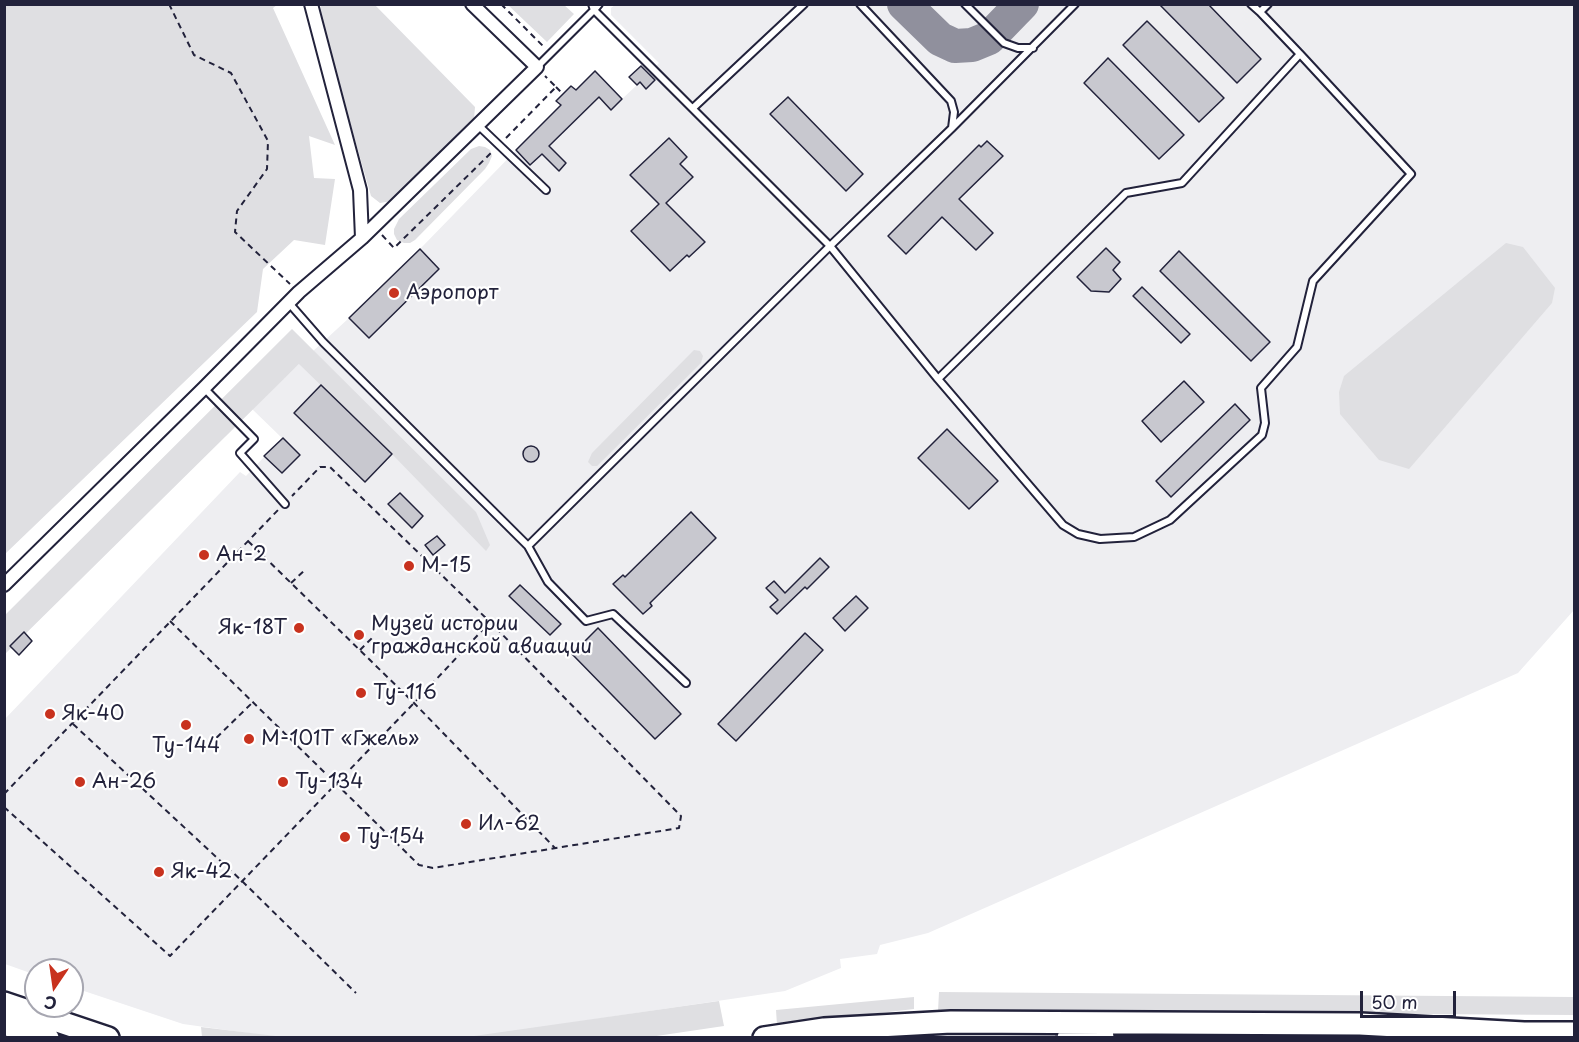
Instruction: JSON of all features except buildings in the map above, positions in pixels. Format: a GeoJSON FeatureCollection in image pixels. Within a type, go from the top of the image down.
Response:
{"type":"FeatureCollection","features":[{"type":"Feature","properties":{"kind":"highway"},"geometry":{"type":"LineString","coordinates":[[4,1003],[108,1038]]}},
{"type":"Feature","properties":{"kind":"highway"},"geometry":{"type":"LineString","coordinates":[[764,1038],[825,1029],[951,1022],[1359,1024],[1524,1033]]}},
{"type":"Feature","properties":{"kind":"highway"},"geometry":{"type":"LineString","coordinates":[[4,1024],[48,1038]]}},
{"type":"Feature","properties":{"kind":"highway"},"geometry":{"type":"LineString","coordinates":[[1411,1038],[1575,1033]]}},
{"type":"Feature","properties":{"kind":"highway"},"geometry":{"type":"LineString","coordinates":[[1068,1038],[1127,1038]]}},
{"type":"Feature","properties":{"kind":"street"},"geometry":{"type":"LineString","coordinates":[[311,4],[360,190],[362,238]]}},
{"type":"Feature","properties":{"kind":"street"},"geometry":{"type":"LineString","coordinates":[[4,585],[299,292],[374,227],[537,68],[472,4]]}},
{"type":"Feature","properties":{"kind":"lane"},"geometry":{"type":"LineString","coordinates":[[537,68],[593,7],[599,4]]}},
{"type":"Feature","properties":{"kind":"lane"},"geometry":{"type":"LineString","coordinates":[[693,108],[804,4]]}},
{"type":"Feature","properties":{"kind":"lane"},"geometry":{"type":"LineString","coordinates":[[860,4],[951,101],[954,112],[951,128]]}},
{"type":"Feature","properties":{"kind":"lane"},"geometry":{"type":"LineString","coordinates":[[965,4],[1004,43],[1018,48],[1033,48]]}},
{"type":"Feature","properties":{"kind":"lane"},"geometry":{"type":"LineString","coordinates":[[528,546],[1033,48],[1074,4]]}},
{"type":"Feature","properties":{"kind":"lane"},"geometry":{"type":"LineString","coordinates":[[593,7],[830,246],[938,379],[1063,525],[1078,534],[1100,539],[1134,537],[1170,520],[1262,435],[1265,423],[1261,387],[1297,347],[1313,281],[1411,174],[1251,4]]}},
{"type":"Feature","properties":{"kind":"lane"},"geometry":{"type":"LineString","coordinates":[[1260,12],[1268,4]]}},
{"type":"Feature","properties":{"kind":"lane"},"geometry":{"type":"LineString","coordinates":[[938,379],[1126,193],[1182,183],[1300,54]]}},
{"type":"Feature","properties":{"kind":"lane"},"geometry":{"type":"LineString","coordinates":[[478,125],[546,190]]}},
{"type":"Feature","properties":{"kind":"lane"},"geometry":{"type":"LineString","coordinates":[[289,303],[323,342],[528,546],[548,582],[585,621],[613,614],[686,683]]}},
{"type":"Feature","properties":{"kind":"lane"},"geometry":{"type":"LineString","coordinates":[[204,388],[254,439],[240,453],[285,504]]}},
{"type":"Feature","properties":{"kind":"path"},"geometry":{"type":"LineString","coordinates":[[169,4],[194,55],[231,73],[268,141],[267,169],[237,210],[235,232],[299,292]]}},
{"type":"Feature","properties":{"kind":"path"},"geometry":{"type":"LineString","coordinates":[[501,4],[551,53]]}},
{"type":"Feature","properties":{"kind":"path"},"geometry":{"type":"LineString","coordinates":[[537,68],[563,94]]}},
{"type":"Feature","properties":{"kind":"path"},"geometry":{"type":"LineString","coordinates":[[374,227],[394,248],[556,87]]}},
{"type":"Feature","properties":{"kind":"path"},"geometry":{"type":"LineString","coordinates":[[4,794],[73,723],[170,621],[248,540],[321,467],[330,467],[489,622],[681,816],[679,828],[433,868],[418,865],[170,621]]}},
{"type":"Feature","properties":{"kind":"path"},"geometry":{"type":"LineString","coordinates":[[248,540],[414,703],[555,848]]}},
{"type":"Feature","properties":{"kind":"path"},"geometry":{"type":"LineString","coordinates":[[291,583],[306,568]]}},
{"type":"Feature","properties":{"kind":"path"},"geometry":{"type":"LineString","coordinates":[[4,807],[170,956],[489,622]]}},
{"type":"Feature","properties":{"kind":"path"},"geometry":{"type":"LineString","coordinates":[[360,650],[374,636]]}},
{"type":"Feature","properties":{"kind":"path"},"geometry":{"type":"LineString","coordinates":[[209,745],[253,702]]}},
{"type":"Feature","properties":{"kind":"path"},"geometry":{"type":"LineString","coordinates":[[73,723],[242,881],[356,993]]}},
{"type":"Feature","properties":{"kind":"shaded area"},"geometry":{"type":"Polygon","coordinates":[[[5,4],[277,5],[273,8],[335,145],[309,136],[314,178],[335,179],[325,245],[294,240],[263,269],[257,312],[5,554],[5,4]]]}},
{"type":"Feature","properties":{"kind":"shaded area"},"geometry":{"type":"Polygon","coordinates":[[[321,5],[375,5],[475,107],[474,119],[391,201],[380,203],[371,196],[319,14],[321,5]]]}},
{"type":"Feature","properties":{"kind":"shaded area"},"geometry":{"type":"Polygon","coordinates":[[[508,5],[564,5],[574,14],[547,42],[508,5]]]}},
{"type":"Feature","properties":{"kind":"shaded area"},"geometry":{"type":"Polygon","coordinates":[[[615,5],[1574,5],[1574,610],[1518,673],[928,933],[880,945],[877,954],[840,959],[841,968],[785,991],[467,1038],[284,1038],[183,1024],[84,991],[84,958],[24,958],[24,971],[5,964],[4,720],[240,472],[246,476],[282,438],[252,409],[420,249],[560,105],[556,101],[571,86],[576,90],[595,71],[622,99],[637,85],[629,77],[641,66],[649,73],[659,63],[611,15],[611,8],[615,5]]]}},
{"type":"Feature","properties":{"kind":"shaded area"},"geometry":{"type":"Polygon","coordinates":[[[479,146],[490,150],[492,156],[485,169],[415,240],[404,243],[397,240],[394,229],[399,219],[471,149],[479,146]]]}},
{"type":"Feature","properties":{"kind":"shaded area"},"geometry":{"type":"Polygon","coordinates":[[[1506,243],[1523,247],[1555,288],[1552,303],[1409,469],[1379,460],[1340,414],[1339,392],[1344,376],[1506,243]]]}},
{"type":"Feature","properties":{"kind":"shaded area"},"geometry":{"type":"Polygon","coordinates":[[[292,329],[476,512],[490,545],[486,551],[392,454],[299,364],[5,654],[5,615],[292,329]]]}},
{"type":"Feature","properties":{"kind":"shaded area"},"geometry":{"type":"Polygon","coordinates":[[[694,350],[700,351],[703,356],[701,363],[597,466],[592,466],[588,462],[592,453],[694,350]]]}},
{"type":"Feature","properties":{"kind":"shaded area"},"geometry":{"type":"Polygon","coordinates":[[[939,992],[1574,997],[1574,1015],[938,1011],[939,992]]]}},
{"type":"Feature","properties":{"kind":"shaded area"},"geometry":{"type":"Polygon","coordinates":[[[914,997],[914,1009],[777,1025],[776,1010],[914,997]]]}},
{"type":"Feature","properties":{"kind":"shaded area"},"geometry":{"type":"Polygon","coordinates":[[[719,1001],[724,1026],[643,1038],[467,1037],[719,1001]]]}},
{"type":"Feature","properties":{"kind":"shaded area"},"geometry":{"type":"Polygon","coordinates":[[[201,1027],[284,1037],[202,1037],[201,1027]]]}},
{"type":"Feature","properties":{"kind":"taxiway"},"geometry":{"type":"LineString","coordinates":[[904,4],[940,39],[955,46],[972,45],[989,38],[1022,4]]}},
{"type":"Feature","properties":{"kind":"place","name":"Аэропорт"},"geometry":{"type":"Point","coordinates":[394,293]}},
{"type":"Feature","properties":{"kind":"place","name":"Ан-2"},"geometry":{"type":"Point","coordinates":[204,555]}},
{"type":"Feature","properties":{"kind":"place","name":"М-15"},"geometry":{"type":"Point","coordinates":[409,566]}},
{"type":"Feature","properties":{"kind":"place","name":"Як-18Т"},"geometry":{"type":"Point","coordinates":[299,628]}},
{"type":"Feature","properties":{"kind":"place","name":"Музей истории гражданской авиации"},"geometry":{"type":"Point","coordinates":[359,635]}},
{"type":"Feature","properties":{"kind":"place","name":"Ту-116"},"geometry":{"type":"Point","coordinates":[361,693]}},
{"type":"Feature","properties":{"kind":"place","name":"Як-40"},"geometry":{"type":"Point","coordinates":[50,714]}},
{"type":"Feature","properties":{"kind":"place","name":"Ту-144"},"geometry":{"type":"Point","coordinates":[186,725]}},
{"type":"Feature","properties":{"kind":"place","name":"М-101Т «Гжель»"},"geometry":{"type":"Point","coordinates":[249,739]}},
{"type":"Feature","properties":{"kind":"place","name":"Ан-26"},"geometry":{"type":"Point","coordinates":[80,782]}},
{"type":"Feature","properties":{"kind":"place","name":"Ту-134"},"geometry":{"type":"Point","coordinates":[283,782]}},
{"type":"Feature","properties":{"kind":"place","name":"Ил-62"},"geometry":{"type":"Point","coordinates":[466,824]}},
{"type":"Feature","properties":{"kind":"place","name":"Ту-154"},"geometry":{"type":"Point","coordinates":[345,837]}},
{"type":"Feature","properties":{"kind":"place","name":"Як-42"},"geometry":{"type":"Point","coordinates":[159,872]}}]}
